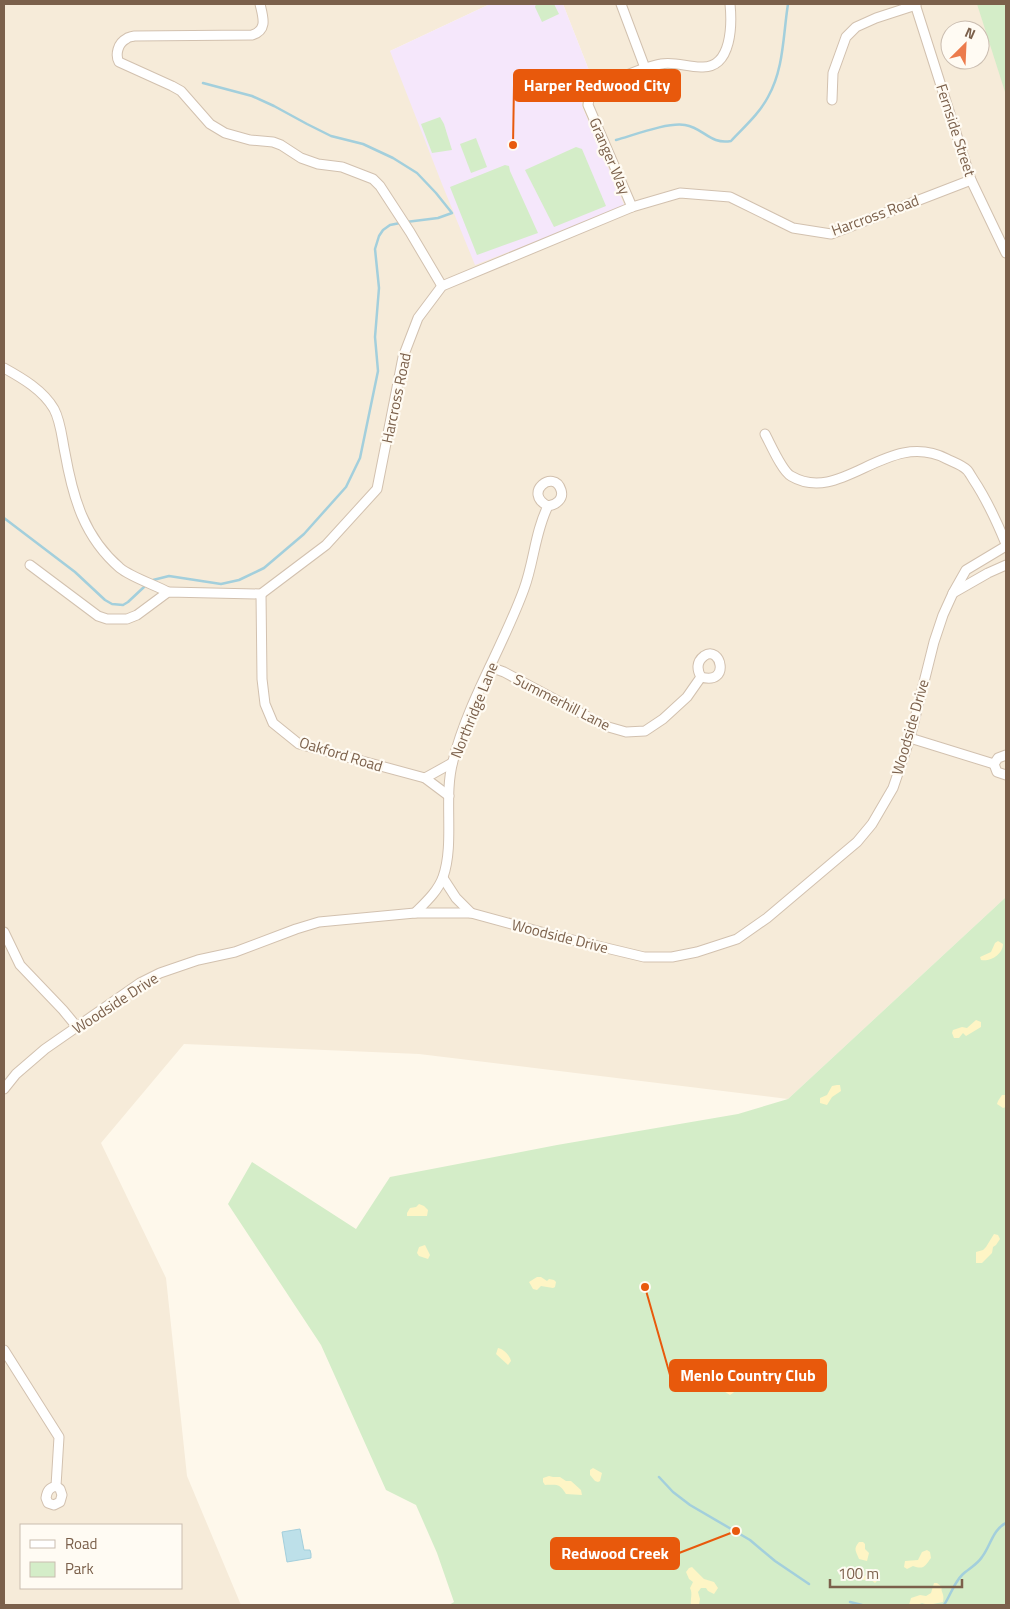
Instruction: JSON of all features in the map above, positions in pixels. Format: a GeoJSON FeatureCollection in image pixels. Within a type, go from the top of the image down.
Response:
{"type":"FeatureCollection","features":[{"type":"Feature","properties":{"kind":"street"},"geometry":{"type":"LineString","coordinates":[[260,4],[264,21],[262,30],[256,34],[134,36],[125,39],[118,48],[116,57],[119,62],[181,91],[210,124],[225,133],[250,140],[273,142],[301,158],[318,164],[342,167],[373,179],[380,186],[410,232],[442,286]]}},
{"type":"Feature","properties":{"kind":"street"},"geometry":{"type":"LineString","coordinates":[[621,4],[645,68]]}},
{"type":"Feature","properties":{"kind":"street","name":"Granger Way"},"geometry":{"type":"LineString","coordinates":[[632,207],[588,105],[589,97],[598,88],[645,68],[662,64],[683,64],[703,68],[713,66],[728,47],[732,22],[730,4]]}},
{"type":"Feature","properties":{"kind":"street"},"geometry":{"type":"LineString","coordinates":[[832,100],[832,73],[846,37],[856,27],[915,4]]}},
{"type":"Feature","properties":{"kind":"street","name":"Fernside Street"},"geometry":{"type":"LineString","coordinates":[[915,4],[971,180],[1006,253]]}},
{"type":"Feature","properties":{"kind":"street","name":"Harcross Road"},"geometry":{"type":"LineString","coordinates":[[261,594],[326,545],[377,489],[403,357],[418,318],[442,286],[632,207],[680,193],[730,197],[792,228],[831,234],[971,180]]}},
{"type":"Feature","properties":{"kind":"street"},"geometry":{"type":"LineString","coordinates":[[4,368],[28,382],[45,397],[54,409],[60,427],[73,494],[90,534],[105,554],[122,570],[168,592],[261,594]]}},
{"type":"Feature","properties":{"kind":"street"},"geometry":{"type":"LineString","coordinates":[[765,434],[789,475],[811,483],[840,479],[898,453],[923,451],[941,456],[966,469],[980,489],[1006,545]]}},
{"type":"Feature","properties":{"kind":"street","name":"Northridge Lane"},"geometry":{"type":"LineString","coordinates":[[415,912],[432,896],[443,878],[448,854],[449,796],[452,762],[461,732],[525,588],[542,518],[548,506]]}},
{"type":"Feature","properties":{"kind":"street","name":"Woodside Drive"},"geometry":{"type":"LineString","coordinates":[[4,1089],[16,1074],[45,1049],[140,983],[160,973],[198,960],[235,952],[319,922],[415,912],[471,913],[644,957],[672,958],[697,952],[737,938],[771,914],[857,842],[872,824],[893,788],[910,738],[934,642],[953,593],[966,570],[1006,545]]}},
{"type":"Feature","properties":{"kind":"street"},"geometry":{"type":"LineString","coordinates":[[30,564],[98,616],[107,619],[128,619],[137,615],[168,592]]}},
{"type":"Feature","properties":{"kind":"street"},"geometry":{"type":"LineString","coordinates":[[953,593],[1006,565]]}},
{"type":"Feature","properties":{"kind":"street","name":"Oakford Road"},"geometry":{"type":"LineString","coordinates":[[261,594],[262,679],[265,704],[273,723],[299,744],[425,778],[449,796]]}},
{"type":"Feature","properties":{"kind":"street","name":"Summerhill Lane"},"geometry":{"type":"LineString","coordinates":[[490,667],[504,672],[605,726],[626,732],[645,731],[663,719],[687,696],[702,677]]}},
{"type":"Feature","properties":{"kind":"street"},"geometry":{"type":"LineString","coordinates":[[910,738],[994,764]]}},
{"type":"Feature","properties":{"kind":"street"},"geometry":{"type":"LineString","coordinates":[[994,764],[998,758],[1006,755]]}},
{"type":"Feature","properties":{"kind":"street"},"geometry":{"type":"LineString","coordinates":[[425,778],[452,762]]}},
{"type":"Feature","properties":{"kind":"street"},"geometry":{"type":"LineString","coordinates":[[994,764],[997,772],[1006,775]]}},
{"type":"Feature","properties":{"kind":"street"},"geometry":{"type":"LineString","coordinates":[[443,878],[456,898],[471,913]]}},
{"type":"Feature","properties":{"kind":"street"},"geometry":{"type":"LineString","coordinates":[[4,932],[20,965],[63,1010],[76,1027]]}},
{"type":"Feature","properties":{"kind":"street"},"geometry":{"type":"LineString","coordinates":[[4,1350],[59,1437],[56,1486]]}},
{"type":"Feature","properties":{"kind":"shaded area"},"geometry":{"type":"Polygon","coordinates":[[[4,4],[490,4],[390,51],[625,207],[582,106],[581,93],[592,78],[563,4],[1006,4],[1006,897],[788,1099],[419,1054],[184,1044],[101,1143],[166,1278],[187,1476],[241,1605],[4,1605],[4,4]]]}},
{"type":"Feature","properties":{"kind":"shaded area"},"geometry":{"type":"Polygon","coordinates":[[[490,4],[563,4],[592,78],[581,93],[582,106],[625,207],[475,265],[390,51],[490,4]]]}},
{"type":"Feature","properties":{"kind":"green space"},"geometry":{"type":"Polygon","coordinates":[[[536,4],[554,4],[559,14],[542,22],[535,7],[536,4]]]}},
{"type":"Feature","properties":{"kind":"green space"},"geometry":{"type":"Polygon","coordinates":[[[977,4],[1006,4],[1006,95],[990,45],[990,20],[982,20],[977,4]]]}},
{"type":"Feature","properties":{"kind":"green space"},"geometry":{"type":"Polygon","coordinates":[[[440,117],[452,150],[432,153],[421,124],[440,117]]]}},
{"type":"Feature","properties":{"kind":"green space"},"geometry":{"type":"Polygon","coordinates":[[[476,138],[487,167],[471,173],[460,144],[476,138]]]}},
{"type":"Feature","properties":{"kind":"green space"},"geometry":{"type":"Polygon","coordinates":[[[576,147],[582,149],[606,206],[554,227],[525,170],[576,147]]]}},
{"type":"Feature","properties":{"kind":"green space"},"geometry":{"type":"Polygon","coordinates":[[[505,165],[509,166],[538,233],[477,255],[450,187],[505,165]]]}},
{"type":"Feature","properties":{"kind":"green space"},"geometry":{"type":"Polygon","coordinates":[[[1006,897],[1006,1605],[449,1605],[454,1602],[437,1553],[416,1505],[386,1490],[321,1345],[228,1204],[252,1162],[356,1229],[390,1177],[557,1145],[738,1114],[788,1099],[1006,897]]]}},
{"type":"Feature","properties":{"kind":"sand"},"geometry":{"type":"Polygon","coordinates":[[[998,941],[1003,944],[999,954],[989,960],[981,960],[980,957],[991,952],[998,941]]]}},
{"type":"Feature","properties":{"kind":"sand"},"geometry":{"type":"Polygon","coordinates":[[[976,1020],[981,1022],[981,1027],[966,1036],[963,1033],[959,1038],[954,1038],[953,1030],[962,1027],[967,1028],[976,1020]]]}},
{"type":"Feature","properties":{"kind":"sand"},"geometry":{"type":"Polygon","coordinates":[[[840,1085],[841,1091],[832,1097],[827,1105],[820,1103],[820,1098],[827,1095],[832,1086],[840,1085]]]}},
{"type":"Feature","properties":{"kind":"sand"},"geometry":{"type":"Polygon","coordinates":[[[1002,1095],[1006,1095],[1006,1107],[1003,1108],[997,1104],[1002,1095]]]}},
{"type":"Feature","properties":{"kind":"sand"},"geometry":{"type":"Polygon","coordinates":[[[419,1204],[428,1210],[427,1216],[407,1216],[410,1208],[416,1207],[419,1204]]]}},
{"type":"Feature","properties":{"kind":"sand"},"geometry":{"type":"Polygon","coordinates":[[[994,1234],[998,1235],[1000,1239],[993,1247],[992,1253],[982,1263],[976,1263],[976,1252],[986,1247],[994,1234]]]}},
{"type":"Feature","properties":{"kind":"sand"},"geometry":{"type":"Polygon","coordinates":[[[425,1245],[430,1255],[428,1259],[419,1256],[417,1253],[419,1247],[425,1245]]]}},
{"type":"Feature","properties":{"kind":"sand"},"geometry":{"type":"Polygon","coordinates":[[[537,1277],[547,1281],[549,1279],[554,1280],[556,1282],[555,1287],[541,1286],[537,1290],[533,1289],[529,1282],[537,1277]]]}},
{"type":"Feature","properties":{"kind":"sand"},"geometry":{"type":"Polygon","coordinates":[[[498,1348],[509,1357],[511,1361],[508,1365],[496,1354],[498,1348]]]}},
{"type":"Feature","properties":{"kind":"sand"},"geometry":{"type":"Polygon","coordinates":[[[743,1374],[748,1375],[747,1378],[730,1395],[722,1390],[715,1391],[717,1387],[727,1385],[743,1374]]]}},
{"type":"Feature","properties":{"kind":"sand"},"geometry":{"type":"Polygon","coordinates":[[[593,1468],[602,1473],[598,1482],[590,1475],[590,1470],[593,1468]]]}},
{"type":"Feature","properties":{"kind":"sand"},"geometry":{"type":"Polygon","coordinates":[[[549,1476],[571,1481],[581,1490],[582,1495],[566,1494],[557,1485],[545,1485],[543,1478],[549,1476]]]}},
{"type":"Feature","properties":{"kind":"sand"},"geometry":{"type":"Polygon","coordinates":[[[859,1542],[865,1544],[865,1549],[869,1553],[867,1561],[859,1559],[856,1552],[859,1542]]]}},
{"type":"Feature","properties":{"kind":"sand"},"geometry":{"type":"Polygon","coordinates":[[[927,1550],[930,1552],[931,1558],[924,1566],[920,1568],[913,1566],[907,1569],[904,1567],[905,1561],[918,1560],[922,1552],[927,1550]]]}},
{"type":"Feature","properties":{"kind":"sand"},"geometry":{"type":"Polygon","coordinates":[[[692,1567],[704,1579],[714,1582],[718,1588],[714,1594],[706,1588],[701,1588],[698,1592],[699,1605],[691,1605],[690,1588],[693,1582],[689,1579],[686,1572],[692,1567]]]}},
{"type":"Feature","properties":{"kind":"sand"},"geometry":{"type":"Polygon","coordinates":[[[869,1573],[878,1574],[879,1579],[875,1583],[870,1579],[863,1580],[863,1577],[869,1573]]]}},
{"type":"Feature","properties":{"kind":"sand"},"geometry":{"type":"Polygon","coordinates":[[[934,1583],[942,1587],[943,1602],[928,1605],[922,1603],[909,1605],[911,1598],[920,1595],[926,1596],[931,1593],[934,1583]]]}},
{"type":"Feature","properties":{"kind":"water"},"geometry":{"type":"Polygon","coordinates":[[[300,1529],[304,1550],[310,1550],[311,1558],[287,1562],[282,1532],[300,1529]]]}},
{"type":"Feature","properties":{"kind":"waterway"},"geometry":{"type":"LineString","coordinates":[[616,140],[660,127],[685,125],[697,129],[718,141],[731,141],[760,109],[773,86],[780,63],[788,4]]}},
{"type":"Feature","properties":{"kind":"waterway"},"geometry":{"type":"LineString","coordinates":[[203,83],[252,96],[331,136],[363,144],[393,158],[417,173],[452,213],[438,218],[406,222]]}},
{"type":"Feature","properties":{"kind":"waterway"},"geometry":{"type":"LineString","coordinates":[[153,580],[169,576],[221,584],[239,580],[264,568],[304,534],[346,487],[360,458],[378,371],[375,337],[379,288],[375,249],[383,230],[390,225],[400,223]]}},
{"type":"Feature","properties":{"kind":"waterway"},"geometry":{"type":"LineString","coordinates":[[4,518],[75,572],[105,600],[112,604],[123,605],[144,587]]}},
{"type":"Feature","properties":{"kind":"waterway"},"geometry":{"type":"LineString","coordinates":[[659,1477],[673,1492],[690,1505],[750,1540],[775,1561],[809,1584]]}},
{"type":"Feature","properties":{"kind":"waterway"},"geometry":{"type":"LineString","coordinates":[[944,1605],[959,1578],[980,1560],[998,1529],[1006,1523]]}},
{"type":"Feature","properties":{"kind":"waterway"},"geometry":{"type":"LineString","coordinates":[[850,1602],[862,1605]]}},
{"type":"Feature","properties":{"kind":"place","name":"Harper Redwood City"},"geometry":{"type":"Point","coordinates":[513,145]}},
{"type":"Feature","properties":{"kind":"place","name":"Menlo Country Club"},"geometry":{"type":"Point","coordinates":[645,1287]}},
{"type":"Feature","properties":{"kind":"place","name":"Redwood Creek"},"geometry":{"type":"Point","coordinates":[736,1531]}}]}
